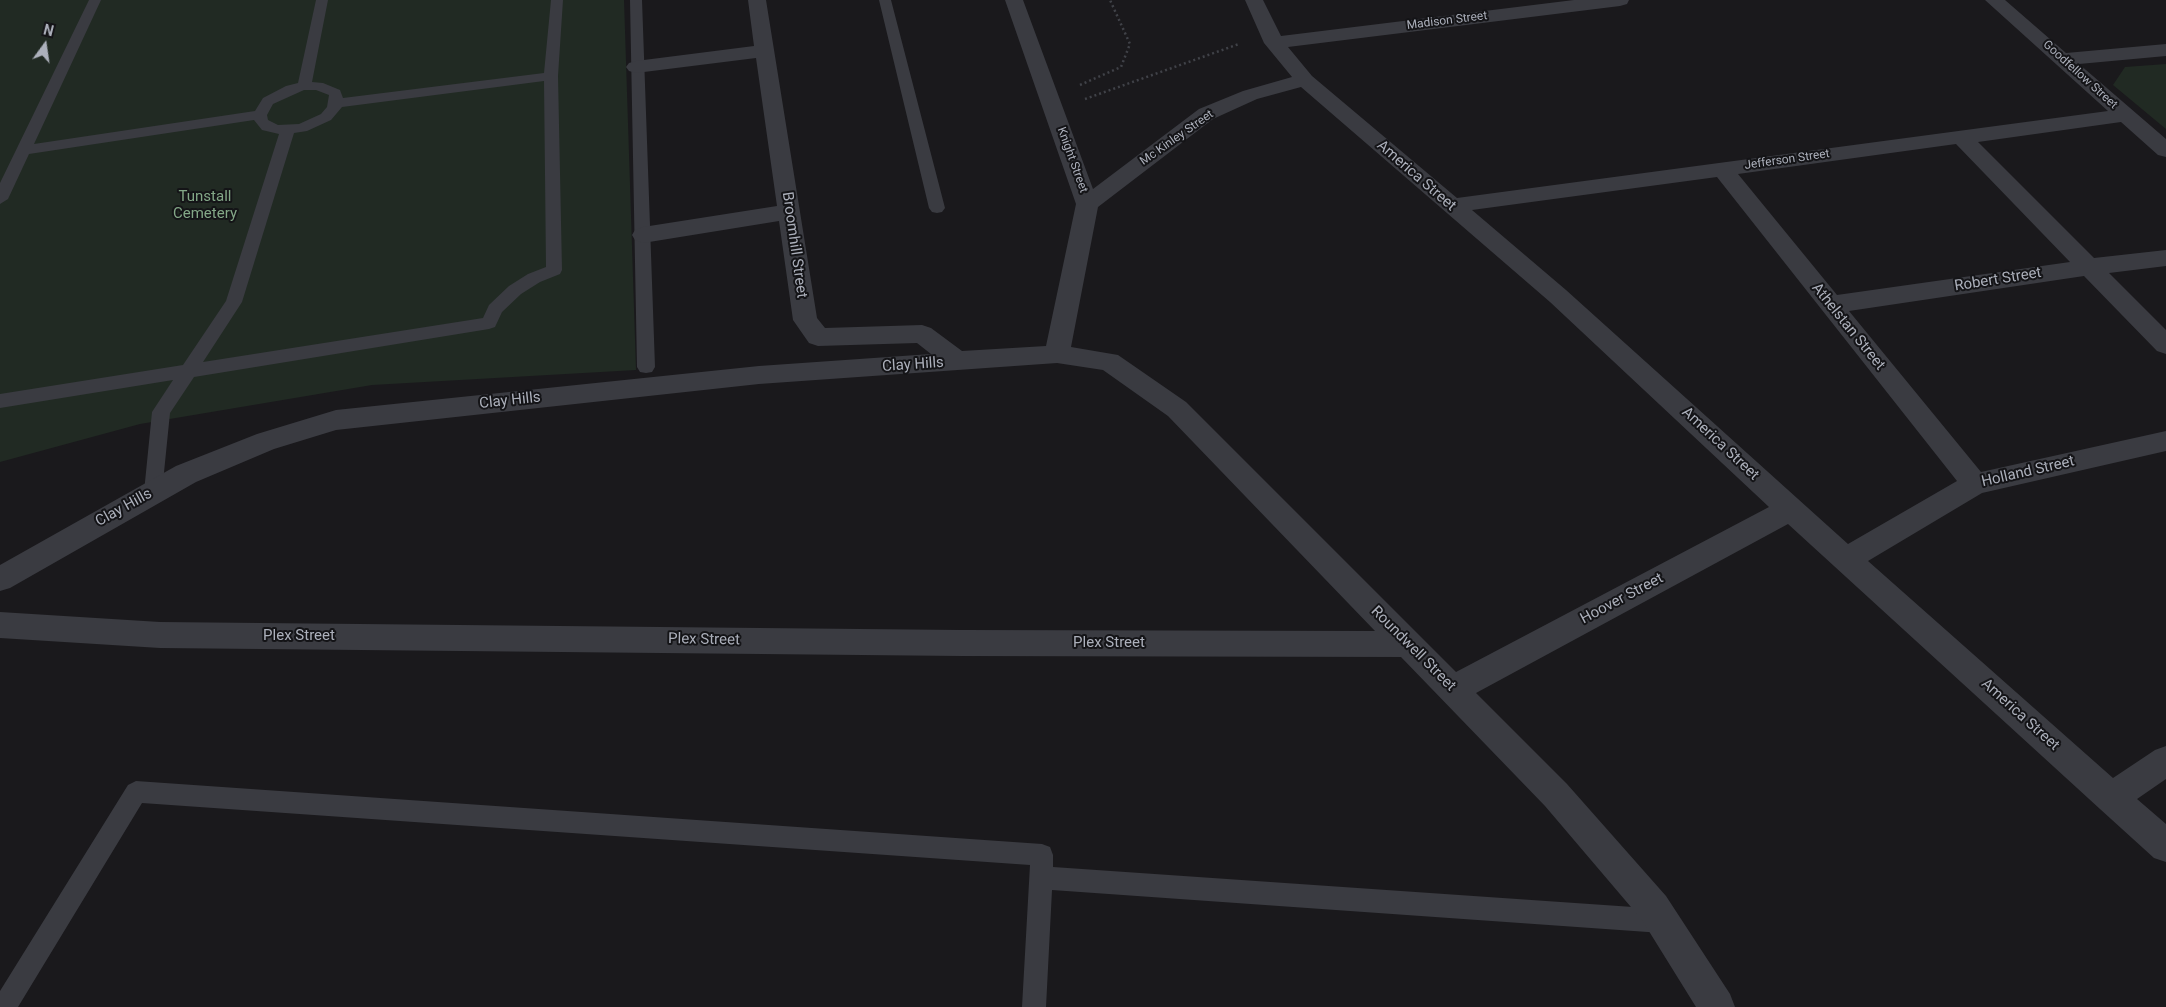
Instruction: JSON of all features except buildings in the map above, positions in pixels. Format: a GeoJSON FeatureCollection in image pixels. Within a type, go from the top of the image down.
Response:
{"type":"FeatureCollection","features":[{"type":"Feature","properties":{"kind":"street","name":"Broomhill Street"},"geometry":{"type":"LineString","coordinates":[[757,0],[806,320],[818,337],[922,334],[959,362]]}},
{"type":"Feature","properties":{"kind":"street","name":"Knight Street"},"geometry":{"type":"LineString","coordinates":[[1014,0],[1088,204],[1057,354]]}},
{"type":"Feature","properties":{"kind":"street","name":"America Street"},"geometry":{"type":"LineString","coordinates":[[1254,0],[1272,38],[1305,80],[1450,206],[1558,296],[1790,509],[2166,846]]}},
{"type":"Feature","properties":{"kind":"street","name":"Madison Street"},"geometry":{"type":"LineString","coordinates":[[1272,38],[1620,0]]}},
{"type":"Feature","properties":{"kind":"street","name":"Goodfellow Street"},"geometry":{"type":"LineString","coordinates":[[1994,0],[2166,150]]}},
{"type":"Feature","properties":{"kind":"street"},"geometry":{"type":"LineString","coordinates":[[2062,59],[2166,50]]}},
{"type":"Feature","properties":{"kind":"street"},"geometry":{"type":"LineString","coordinates":[[636,68],[765,51]]}},
{"type":"Feature","properties":{"kind":"street","name":"Mc Kinley Street"},"geometry":{"type":"LineString","coordinates":[[1088,204],[1206,114],[1250,95],[1305,80]]}},
{"type":"Feature","properties":{"kind":"street","name":"Jefferson Street"},"geometry":{"type":"LineString","coordinates":[[1450,206],[2125,115]]}},
{"type":"Feature","properties":{"kind":"street"},"geometry":{"type":"LineString","coordinates":[[1960,136],[2166,345]]}},
{"type":"Feature","properties":{"kind":"street","name":"Athelstan Street"},"geometry":{"type":"LineString","coordinates":[[1722,168],[1975,484]]}},
{"type":"Feature","properties":{"kind":"street"},"geometry":{"type":"LineString","coordinates":[[643,234],[789,212]]}},
{"type":"Feature","properties":{"kind":"street","name":"Robert Street"},"geometry":{"type":"LineString","coordinates":[[1830,305],[2088,267],[2166,258]]}},
{"type":"Feature","properties":{"kind":"street","name":"Clay Hills"},"geometry":{"type":"LineString","coordinates":[[0,579],[186,474],[266,442],[336,420],[759,375],[1057,354]]}},
{"type":"Feature","properties":{"kind":"street","name":"Roundwell Street"},"geometry":{"type":"LineString","coordinates":[[1057,354],[1109,362],[1177,409],[1556,794],[1662,921],[1717,1007]]}},
{"type":"Feature","properties":{"kind":"street","name":"Holland Street"},"geometry":{"type":"LineString","coordinates":[[1847,559],[1975,484],[2166,441]]}},
{"type":"Feature","properties":{"kind":"street","name":"Hoover Street"},"geometry":{"type":"LineString","coordinates":[[1454,690],[1790,509]]}},
{"type":"Feature","properties":{"kind":"street","name":"Plex Street"},"geometry":{"type":"LineString","coordinates":[[0,625],[160,635],[961,643],[1408,644]]}},
{"type":"Feature","properties":{"kind":"street"},"geometry":{"type":"LineString","coordinates":[[2111,798],[2166,761]]}},
{"type":"Feature","properties":{"kind":"lane"},"geometry":{"type":"LineString","coordinates":[[0,199],[95,0]]}},
{"type":"Feature","properties":{"kind":"lane"},"geometry":{"type":"LineString","coordinates":[[304,86],[322,0]]}},
{"type":"Feature","properties":{"kind":"lane"},"geometry":{"type":"LineString","coordinates":[[0,401],[489,323],[495,310],[515,290],[534,278],[554,270],[551,76],[557,0]]}},
{"type":"Feature","properties":{"kind":"lane"},"geometry":{"type":"LineString","coordinates":[[636,0],[636,68],[646,366]]}},
{"type":"Feature","properties":{"kind":"lane"},"geometry":{"type":"LineString","coordinates":[[885,0],[937,208]]}},
{"type":"Feature","properties":{"kind":"lane"},"geometry":{"type":"LineString","coordinates":[[336,103],[551,76]]}},
{"type":"Feature","properties":{"kind":"lane"},"geometry":{"type":"LineString","coordinates":[[304,86],[318,86],[328,89],[335,93],[336,103],[334,109],[326,117],[315,123],[288,130],[267,127],[261,122],[260,115],[268,101],[278,95],[304,86]]}},
{"type":"Feature","properties":{"kind":"lane"},"geometry":{"type":"LineString","coordinates":[[22,150],[260,115]]}},
{"type":"Feature","properties":{"kind":"lane"},"geometry":{"type":"LineString","coordinates":[[153,492],[161,412],[234,302],[288,130]]}},
{"type":"Feature","properties":{"kind":"lane"},"geometry":{"type":"LineString","coordinates":[[4,1007],[136,792],[1042,855],[1034,1007]]}},
{"type":"Feature","properties":{"kind":"lane"},"geometry":{"type":"LineString","coordinates":[[1041,878],[1662,921]]}},
{"type":"Feature","properties":{"kind":"path"},"geometry":{"type":"LineString","coordinates":[[1052,104],[1121,67],[1130,44],[1110,0]]}},
{"type":"Feature","properties":{"kind":"path"},"geometry":{"type":"LineString","coordinates":[[1052,104],[1272,38]]}},
{"type":"Feature","properties":{"kind":"green space","name":"Tunstall Cemetery"},"geometry":{"type":"Polygon","coordinates":[[[0,0],[624,0],[636,370],[372,385],[140,424],[0,462],[0,0]]]}},
{"type":"Feature","properties":{"kind":"green space"},"geometry":{"type":"Polygon","coordinates":[[[2166,64],[2166,129],[2113,85],[2125,67],[2166,64]]]}}]}
